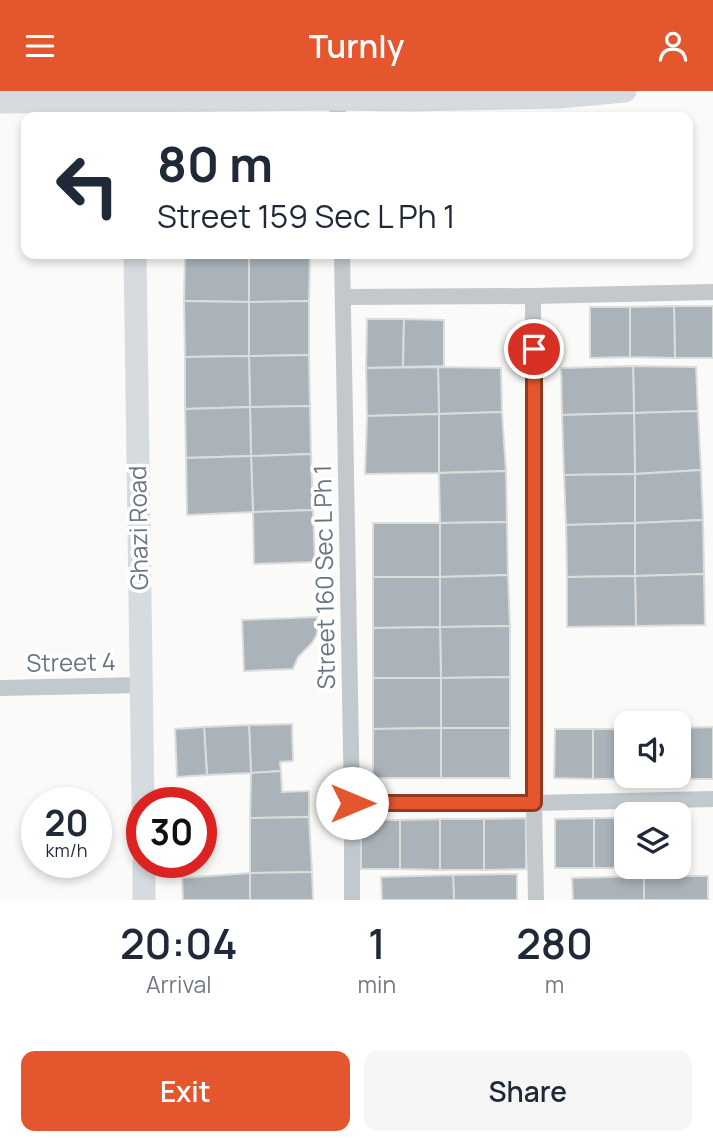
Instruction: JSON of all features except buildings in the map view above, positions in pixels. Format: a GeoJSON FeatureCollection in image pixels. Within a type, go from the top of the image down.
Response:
{"type":"FeatureCollection","features":[{"type":"Feature","properties":{"kind":"main road"},"geometry":{"type":"LineString","coordinates":[[0,102],[70,97],[127,103],[185,96],[337,108],[410,100],[560,97],[625,91]]}},
{"type":"Feature","properties":{"kind":"main road","name":"Ghazi Road"},"geometry":{"type":"LineString","coordinates":[[135,259],[143,787]]}},
{"type":"Feature","properties":{"kind":"main road"},"geometry":{"type":"LineString","coordinates":[[144,878],[144,900]]}},
{"type":"Feature","properties":{"kind":"street","name":"Street 160 Sec L Ph 1"},"geometry":{"type":"LineString","coordinates":[[342,259],[352,900]]}},
{"type":"Feature","properties":{"kind":"street"},"geometry":{"type":"LineString","coordinates":[[344,297],[713,292]]}},
{"type":"Feature","properties":{"kind":"street"},"geometry":{"type":"LineString","coordinates":[[533,296],[536,900]]}},
{"type":"Feature","properties":{"kind":"street","name":"Street 4"},"geometry":{"type":"LineString","coordinates":[[0,688],[142,685]]}},
{"type":"Feature","properties":{"kind":"street"},"geometry":{"type":"LineString","coordinates":[[352,803],[713,799]]}},
{"type":"Feature","properties":{"kind":"route"},"geometry":{"type":"LineString","coordinates":[[352,803],[534,803],[534,349]]}}]}
